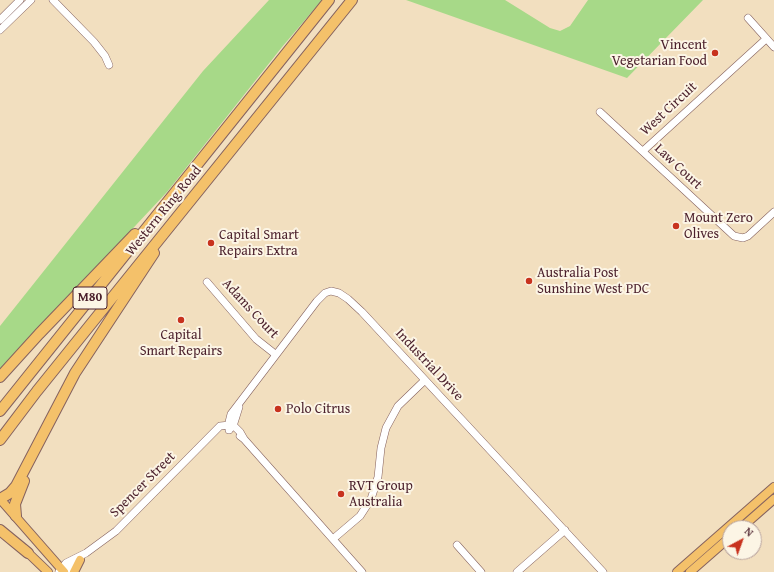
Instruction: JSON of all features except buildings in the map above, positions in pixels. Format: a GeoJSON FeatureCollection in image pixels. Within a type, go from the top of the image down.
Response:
{"type":"FeatureCollection","features":[{"type":"Feature","properties":{"kind":"highway","name":"Western Ring Road"},"geometry":{"type":"LineString","coordinates":[[0,410],[329,0]]}},
{"type":"Feature","properties":{"kind":"highway","name":"Western Ring Road"},"geometry":{"type":"LineString","coordinates":[[0,440],[37,391],[351,1]]}},
{"type":"Feature","properties":{"kind":"highway"},"geometry":{"type":"LineString","coordinates":[[0,377],[38,334],[180,187]]}},
{"type":"Feature","properties":{"kind":"highway"},"geometry":{"type":"LineString","coordinates":[[0,499],[10,493],[16,486],[84,358],[143,272],[174,221]]}},
{"type":"Feature","properties":{"kind":"highway"},"geometry":{"type":"LineString","coordinates":[[16,516],[16,499],[47,428]]}},
{"type":"Feature","properties":{"kind":"highway"},"geometry":{"type":"LineString","coordinates":[[0,530],[28,553]]}},
{"type":"Feature","properties":{"kind":"main road"},"geometry":{"type":"LineString","coordinates":[[677,572],[774,487]]}},
{"type":"Feature","properties":{"kind":"main road"},"geometry":{"type":"LineString","coordinates":[[0,499],[62,571]]}},
{"type":"Feature","properties":{"kind":"main road"},"geometry":{"type":"LineString","coordinates":[[750,520],[774,499]]}},
{"type":"Feature","properties":{"kind":"main road"},"geometry":{"type":"LineString","coordinates":[[0,523],[48,572]]}},
{"type":"Feature","properties":{"kind":"main road"},"geometry":{"type":"LineString","coordinates":[[690,572],[722,544]]}},
{"type":"Feature","properties":{"kind":"main road"},"geometry":{"type":"LineString","coordinates":[[74,572],[80,560]]}},
{"type":"Feature","properties":{"kind":"street"},"geometry":{"type":"LineString","coordinates":[[0,20],[20,0]]}},
{"type":"Feature","properties":{"kind":"street"},"geometry":{"type":"LineString","coordinates":[[0,30],[31,0]]}},
{"type":"Feature","properties":{"kind":"street"},"geometry":{"type":"LineString","coordinates":[[53,0],[94,42],[105,56],[109,65]]}},
{"type":"Feature","properties":{"kind":"street"},"geometry":{"type":"LineString","coordinates":[[748,18],[774,47]]}},
{"type":"Feature","properties":{"kind":"street","name":"West Circuit"},"geometry":{"type":"LineString","coordinates":[[643,151],[766,39]]}},
{"type":"Feature","properties":{"kind":"street","name":"Law Court"},"geometry":{"type":"LineString","coordinates":[[600,112],[736,237],[740,238],[748,236],[774,212]]}},
{"type":"Feature","properties":{"kind":"street","name":"Adams Court"},"geometry":{"type":"LineString","coordinates":[[207,282],[256,339],[275,354]]}},
{"type":"Feature","properties":{"kind":"street","name":"Industrial Drive"},"geometry":{"type":"LineString","coordinates":[[230,427],[231,414],[316,301],[325,293],[331,291],[339,293],[362,312],[603,572]]}},
{"type":"Feature","properties":{"kind":"street"},"geometry":{"type":"LineString","coordinates":[[333,539],[360,516],[371,499],[378,477],[380,448],[386,428],[398,406],[426,380]]}},
{"type":"Feature","properties":{"kind":"street"},"geometry":{"type":"LineString","coordinates":[[230,427],[244,439],[362,572]]}},
{"type":"Feature","properties":{"kind":"street","name":"Spencer Street"},"geometry":{"type":"LineString","coordinates":[[62,571],[66,563],[86,553],[120,528],[216,432],[230,427]]}},
{"type":"Feature","properties":{"kind":"street"},"geometry":{"type":"LineString","coordinates":[[517,572],[565,530]]}},
{"type":"Feature","properties":{"kind":"street"},"geometry":{"type":"LineString","coordinates":[[457,545],[481,572]]}},
{"type":"Feature","properties":{"kind":"street","name":"Spencer Street"},"geometry":{"type":"LineString","coordinates":[[62,571],[80,560],[86,553]]}},
{"type":"Feature","properties":{"kind":"green space"},"geometry":{"type":"Polygon","coordinates":[[[269,0],[322,0],[282,47],[167,192],[0,370],[0,326],[203,71],[269,0]]]}},
{"type":"Feature","properties":{"kind":"green space"},"geometry":{"type":"Polygon","coordinates":[[[406,0],[505,0],[550,28],[560,31],[570,26],[588,0],[703,0],[627,78],[406,0]]]}},
{"type":"Feature","properties":{"kind":"place","name":"Vincent Vegetarian Food"},"geometry":{"type":"Point","coordinates":[715,53]}},
{"type":"Feature","properties":{"kind":"place","name":"Mount Zero Olives"},"geometry":{"type":"Point","coordinates":[676,226]}},
{"type":"Feature","properties":{"kind":"place","name":"Capital Smart Repairs Extra"},"geometry":{"type":"Point","coordinates":[211,243]}},
{"type":"Feature","properties":{"kind":"place","name":"Australia Post Sunshine West PDC"},"geometry":{"type":"Point","coordinates":[529,281]}},
{"type":"Feature","properties":{"kind":"place","name":"Capital Smart Repairs"},"geometry":{"type":"Point","coordinates":[181,320]}},
{"type":"Feature","properties":{"kind":"place","name":"Polo Citrus"},"geometry":{"type":"Point","coordinates":[278,409]}},
{"type":"Feature","properties":{"kind":"place","name":"RVT Group Australia"},"geometry":{"type":"Point","coordinates":[341,494]}}]}
